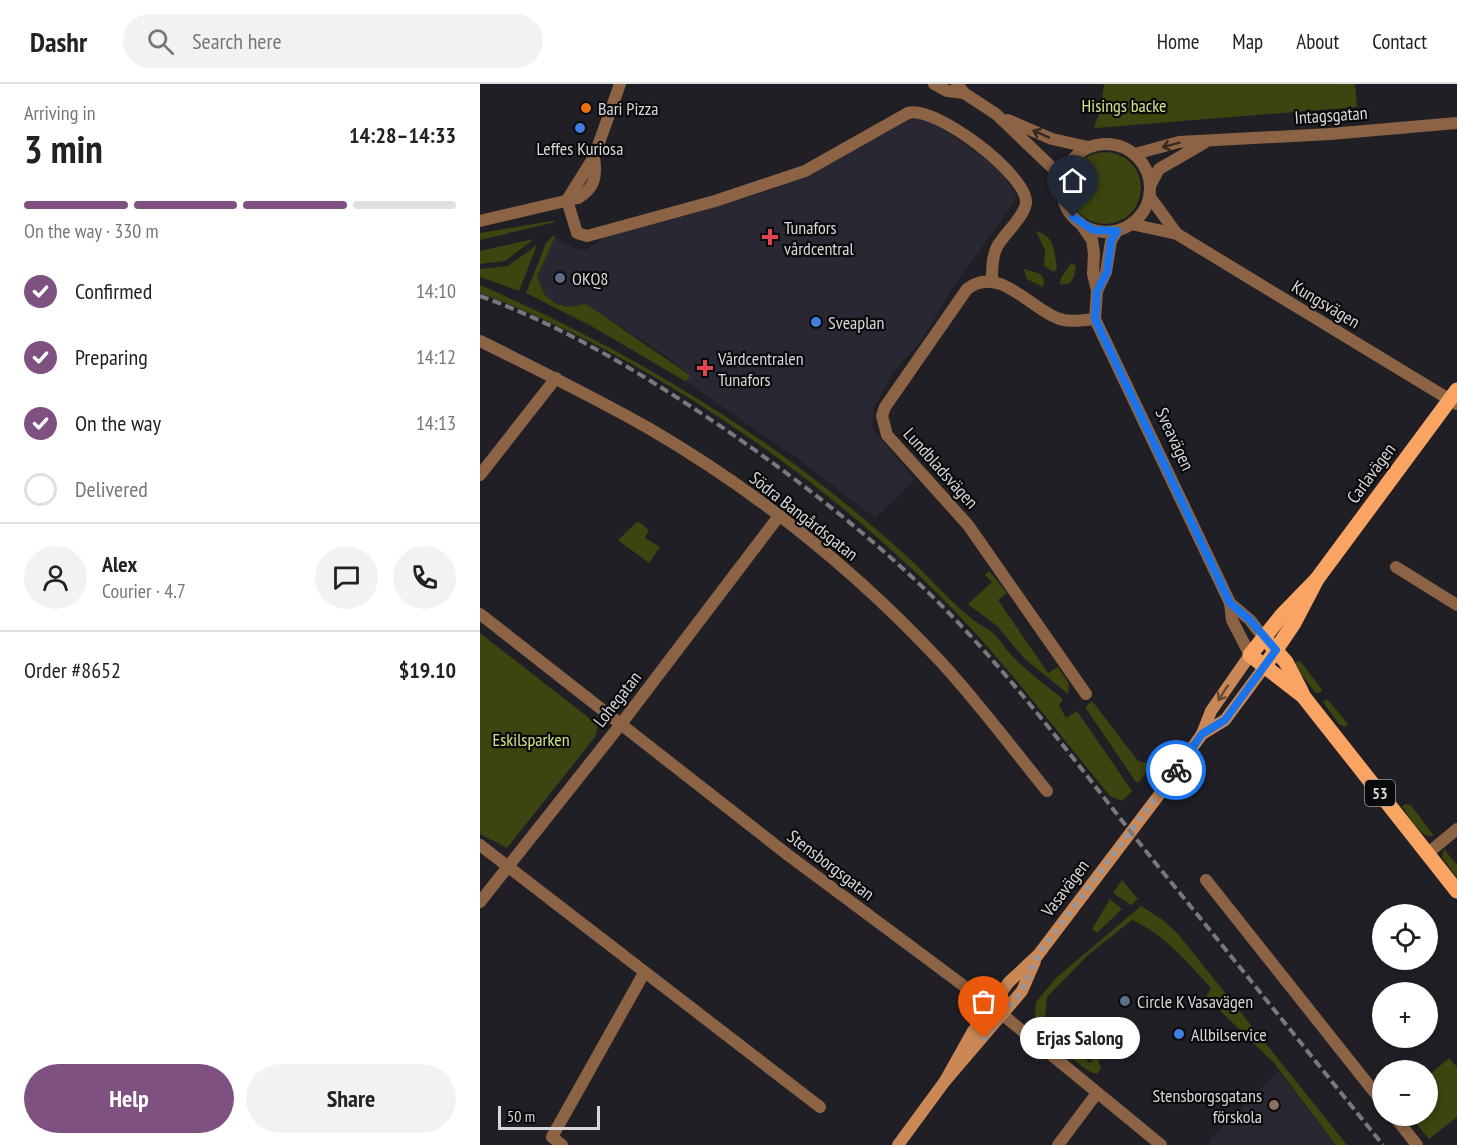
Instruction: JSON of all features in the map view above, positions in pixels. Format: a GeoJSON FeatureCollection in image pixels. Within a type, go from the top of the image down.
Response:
{"type":"FeatureCollection","features":[{"type":"Feature","properties":{"kind":"main road","name":"Carlavägen"},"geometry":{"type":"LineString","coordinates":[[1202,734],[1225,720],[1276,650],[1317,579],[1454,398]]}},
{"type":"Feature","properties":{"kind":"main road","name":"Carlavägen"},"geometry":{"type":"LineString","coordinates":[[1122,844],[1202,734],[1211,711],[1263,637],[1281,615],[1317,579]]}},
{"type":"Feature","properties":{"kind":"main road","name":"Sveavägen"},"geometry":{"type":"LineString","coordinates":[[1263,637],[1286,662],[1303,696],[1457,891]]}},
{"type":"Feature","properties":{"kind":"main road","name":"Sveavägen"},"geometry":{"type":"LineString","coordinates":[[1250,655],[1303,696]]}},
{"type":"Feature","properties":{"kind":"main road","name":"Vasavägen"},"geometry":{"type":"LineString","coordinates":[[945,1081],[973,1031],[1010,982],[1038,955],[1122,844]]}},
{"type":"Feature","properties":{"kind":"main road","name":"Vasavägen"},"geometry":{"type":"LineString","coordinates":[[898,1145],[945,1081],[1022,991],[1038,955]]}},
{"type":"Feature","properties":{"kind":"street"},"geometry":{"type":"LineString","coordinates":[[480,221],[535,210],[567,200],[594,157],[620,84]]}},
{"type":"Feature","properties":{"kind":"street"},"geometry":{"type":"LineString","coordinates":[[934,84],[947,91],[961,89],[996,114],[1063,178]]}},
{"type":"Feature","properties":{"kind":"street"},"geometry":{"type":"LineString","coordinates":[[567,200],[577,233],[587,236],[715,201],[805,171],[908,112],[925,112],[990,153],[1023,193],[1026,201],[1023,210],[994,255],[992,281],[1060,320],[1095,319]]}},
{"type":"Feature","properties":{"kind":"street"},"geometry":{"type":"LineString","coordinates":[[996,114],[1052,139],[1088,147],[1113,144],[1135,154],[1148,171],[1150,190],[1143,213],[1131,224],[1117,231],[1101,231],[1081,224],[1067,208],[1063,178],[1071,162],[1088,147]]}},
{"type":"Feature","properties":{"kind":"street","name":"Intagsgatan"},"geometry":{"type":"LineString","coordinates":[[1135,154],[1179,142],[1330,134],[1457,123]]}},
{"type":"Feature","properties":{"kind":"street","name":"Intagsgatan"},"geometry":{"type":"LineString","coordinates":[[1150,190],[1159,169],[1208,141]]}},
{"type":"Feature","properties":{"kind":"street","name":"Kungsvägen"},"geometry":{"type":"LineString","coordinates":[[1150,190],[1177,234]]}},
{"type":"Feature","properties":{"kind":"street","name":"Sveavägen"},"geometry":{"type":"LineString","coordinates":[[1081,224],[1092,240],[1093,274],[1097,291],[1095,319],[1230,603],[1232,620],[1250,655]]}},
{"type":"Feature","properties":{"kind":"street","name":"Kungsvägen"},"geometry":{"type":"LineString","coordinates":[[1131,224],[1177,234],[1454,398]]}},
{"type":"Feature","properties":{"kind":"street","name":"Sveavägen"},"geometry":{"type":"LineString","coordinates":[[1097,291],[1107,272],[1111,241],[1117,231]]}},
{"type":"Feature","properties":{"kind":"street","name":"Lundbladsvägen"},"geometry":{"type":"LineString","coordinates":[[992,281],[975,282],[967,289],[885,407],[882,416],[883,428],[968,525],[1086,694]]}},
{"type":"Feature","properties":{"kind":"street","name":"Södra Bangårdsgatan"},"geometry":{"type":"LineString","coordinates":[[480,341],[556,378],[650,429],[714,469],[779,516],[881,603],[941,662],[1047,791]]}},
{"type":"Feature","properties":{"kind":"street"},"geometry":{"type":"LineString","coordinates":[[480,475],[556,378]]}},
{"type":"Feature","properties":{"kind":"street","name":"Lohegatan"},"geometry":{"type":"LineString","coordinates":[[480,902],[621,724],[779,516]]}},
{"type":"Feature","properties":{"kind":"street"},"geometry":{"type":"LineString","coordinates":[[1396,567],[1457,605]]}},
{"type":"Feature","properties":{"kind":"street","name":"Sveavägen"},"geometry":{"type":"LineString","coordinates":[[1230,603],[1250,620],[1263,637]]}},
{"type":"Feature","properties":{"kind":"street","name":"Stensborgsgatan"},"geometry":{"type":"LineString","coordinates":[[480,614],[788,855],[1002,1015],[1161,1145]]}},
{"type":"Feature","properties":{"kind":"street"},"geometry":{"type":"LineString","coordinates":[[1428,853],[1457,828]]}},
{"type":"Feature","properties":{"kind":"street"},"geometry":{"type":"LineString","coordinates":[[480,845],[820,1107]]}},
{"type":"Feature","properties":{"kind":"street"},"geometry":{"type":"LineString","coordinates":[[1206,880],[1372,1088]]}},
{"type":"Feature","properties":{"kind":"street"},"geometry":{"type":"LineString","coordinates":[[557,1141],[644,973]]}},
{"type":"Feature","properties":{"kind":"street"},"geometry":{"type":"LineString","coordinates":[[1058,1145],[1097,1093]]}},
{"type":"Feature","properties":{"kind":"street"},"geometry":{"type":"LineString","coordinates":[[1402,1126],[1417,1145]]}},
{"type":"Feature","properties":{"kind":"shaded area"},"geometry":{"type":"Polygon","coordinates":[[[911,118],[931,121],[990,162],[1002,173],[1017,198],[954,286],[921,341],[894,371],[874,407],[872,428],[915,480],[875,518],[801,461],[685,381],[691,376],[668,357],[585,304],[570,307],[556,304],[545,295],[537,277],[555,237],[573,248],[587,250],[607,235],[762,193],[798,180],[911,118]]]}},
{"type":"Feature","properties":{"kind":"shaded area","name":"Stensborgsgatans förskola"},"geometry":{"type":"Polygon","coordinates":[[[1278,1071],[1336,1145],[1209,1145],[1209,1140],[1278,1071]]]}},
{"type":"Feature","properties":{"kind":"green space","name":"Hisings backe"},"geometry":{"type":"Polygon","coordinates":[[[1104,84],[1355,84],[1357,107],[1096,128],[1094,127],[1101,109],[1104,84]]]}},
{"type":"Feature","properties":{"kind":"green space"},"geometry":{"type":"Polygon","coordinates":[[[1105,152],[1125,158],[1135,168],[1141,188],[1135,208],[1125,218],[1105,224],[1085,218],[1075,208],[1069,188],[1075,168],[1085,158],[1105,152]]]}},
{"type":"Feature","properties":{"kind":"green space"},"geometry":{"type":"Polygon","coordinates":[[[556,222],[480,240],[480,233],[556,222]]]}},
{"type":"Feature","properties":{"kind":"green space"},"geometry":{"type":"Polygon","coordinates":[[[1036,231],[1047,237],[1052,245],[1057,268],[1054,272],[1044,266],[1045,250],[1036,231]]]}},
{"type":"Feature","properties":{"kind":"green space"},"geometry":{"type":"Polygon","coordinates":[[[553,236],[555,237],[537,277],[545,295],[556,304],[570,307],[584,304],[589,306],[691,376],[685,381],[593,327],[526,293],[546,243],[553,236]]]}},
{"type":"Feature","properties":{"kind":"green space"},"geometry":{"type":"Polygon","coordinates":[[[534,239],[505,261],[480,264],[480,251],[534,239]]]}},
{"type":"Feature","properties":{"kind":"green space"},"geometry":{"type":"Polygon","coordinates":[[[537,245],[519,291],[480,277],[480,269],[508,266],[537,245]]]}},
{"type":"Feature","properties":{"kind":"green space"},"geometry":{"type":"Polygon","coordinates":[[[1071,263],[1076,266],[1074,277],[1070,283],[1060,285],[1061,278],[1071,263]]]}},
{"type":"Feature","properties":{"kind":"green space"},"geometry":{"type":"Polygon","coordinates":[[[1024,269],[1041,274],[1044,281],[1043,287],[1027,279],[1024,269]]]}},
{"type":"Feature","properties":{"kind":"green space"},"geometry":{"type":"Polygon","coordinates":[[[480,285],[593,339],[701,401],[804,471],[853,509],[900,550],[962,611],[994,634],[1018,662],[1063,699],[1059,705],[1066,718],[1077,711],[1132,791],[1122,801],[1110,796],[986,645],[935,591],[879,539],[818,488],[753,440],[686,396],[617,356],[548,321],[480,293],[480,285]]]}},
{"type":"Feature","properties":{"kind":"green space"},"geometry":{"type":"Polygon","coordinates":[[[638,521],[649,530],[645,538],[660,547],[649,563],[618,540],[638,521]]]}},
{"type":"Feature","properties":{"kind":"green space"},"geometry":{"type":"Polygon","coordinates":[[[989,571],[1007,593],[998,600],[1048,673],[1058,667],[1069,684],[1068,694],[1025,659],[997,626],[968,604],[992,582],[985,575],[989,571]]]}},
{"type":"Feature","properties":{"kind":"green space","name":"Eskilsparken"},"geometry":{"type":"Polygon","coordinates":[[[480,633],[598,725],[595,737],[507,848],[480,834],[480,633]]]}},
{"type":"Feature","properties":{"kind":"green space"},"geometry":{"type":"Polygon","coordinates":[[[1297,661],[1301,662],[1322,690],[1321,692],[1316,693],[1294,665],[1297,661]]]}},
{"type":"Feature","properties":{"kind":"green space"},"geometry":{"type":"Polygon","coordinates":[[[1327,699],[1348,724],[1345,727],[1339,724],[1323,702],[1327,699]]]}},
{"type":"Feature","properties":{"kind":"green space"},"geometry":{"type":"Polygon","coordinates":[[[1092,701],[1138,761],[1152,764],[1139,782],[1136,782],[1085,707],[1092,701]]]}},
{"type":"Feature","properties":{"kind":"green space"},"geometry":{"type":"Polygon","coordinates":[[[1411,805],[1434,836],[1424,834],[1415,826],[1402,806],[1411,805]]]}},
{"type":"Feature","properties":{"kind":"green space"},"geometry":{"type":"Polygon","coordinates":[[[1444,849],[1457,865],[1457,878],[1442,857],[1444,849]]]}},
{"type":"Feature","properties":{"kind":"green space"},"geometry":{"type":"Polygon","coordinates":[[[1122,880],[1138,899],[1131,905],[1113,893],[1122,880]]]}},
{"type":"Feature","properties":{"kind":"green space"},"geometry":{"type":"Polygon","coordinates":[[[1110,899],[1122,909],[1097,933],[1092,929],[1110,899]]]}},
{"type":"Feature","properties":{"kind":"green space"},"geometry":{"type":"Polygon","coordinates":[[[1141,906],[1163,920],[1178,934],[1347,1145],[1336,1145],[1274,1063],[1206,997],[1211,988],[1185,959],[1165,941],[1132,920],[1088,955],[1047,997],[1045,1019],[1069,1039],[1066,1045],[1090,1063],[1097,1056],[1101,1068],[1097,1074],[1081,1066],[1072,1058],[1035,1017],[1036,1002],[1057,977],[1141,906]]]}},
{"type":"Feature","properties":{"kind":"green space"},"geometry":{"type":"Polygon","coordinates":[[[1449,1058],[1457,1067],[1457,1117],[1429,1139],[1418,1126],[1438,1126],[1438,1067],[1449,1058]]]}},
{"type":"Feature","properties":{"kind":"railway"},"geometry":{"type":"LineString","coordinates":[[480,296],[577,339],[700,412],[815,495],[870,539],[923,587],[976,642],[1030,704],[1383,1145]]}},
{"type":"Feature","properties":{"kind":"way so far"},"geometry":{"type":"LineString","coordinates":[[984,1038],[1022,991],[1038,955],[1176,770]]}},
{"type":"Feature","properties":{"kind":"place","name":"Bari Pizza"},"geometry":{"type":"Point","coordinates":[586,108]}},
{"type":"Feature","properties":{"kind":"place","name":"Leffes Kuriosa"},"geometry":{"type":"Point","coordinates":[580,128]}},
{"type":"Feature","properties":{"kind":"place","name":"Tunafors vårdcentral"},"geometry":{"type":"Point","coordinates":[770,237]}},
{"type":"Feature","properties":{"kind":"place","name":"OKQ8"},"geometry":{"type":"Point","coordinates":[560,278]}},
{"type":"Feature","properties":{"kind":"place","name":"Sveaplan"},"geometry":{"type":"Point","coordinates":[816,322]}},
{"type":"Feature","properties":{"kind":"place","name":"Vårdcentralen Tunafors"},"geometry":{"type":"Point","coordinates":[705,368]}},
{"type":"Feature","properties":{"kind":"place","name":"Circle K Vasavägen"},"geometry":{"type":"Point","coordinates":[1125,1001]}},
{"type":"Feature","properties":{"kind":"place","name":"Allbilservice"},"geometry":{"type":"Point","coordinates":[1179,1034]}},
{"type":"Feature","properties":{"kind":"place","name":"Erjas Salong"},"geometry":{"type":"Point","coordinates":[984,1038]}},
{"type":"Feature","properties":{"kind":"place","name":"Stensborgsgatans förskola"},"geometry":{"type":"Point","coordinates":[1274,1105]}},
{"type":"Feature","properties":{"kind":"route"},"geometry":{"type":"LineString","coordinates":[[1073,217],[1093,230],[1117,231],[1111,241],[1107,272],[1097,291],[1095,319],[1230,603],[1250,620],[1276,650],[1225,720],[1202,734],[1176,770]]}}]}
